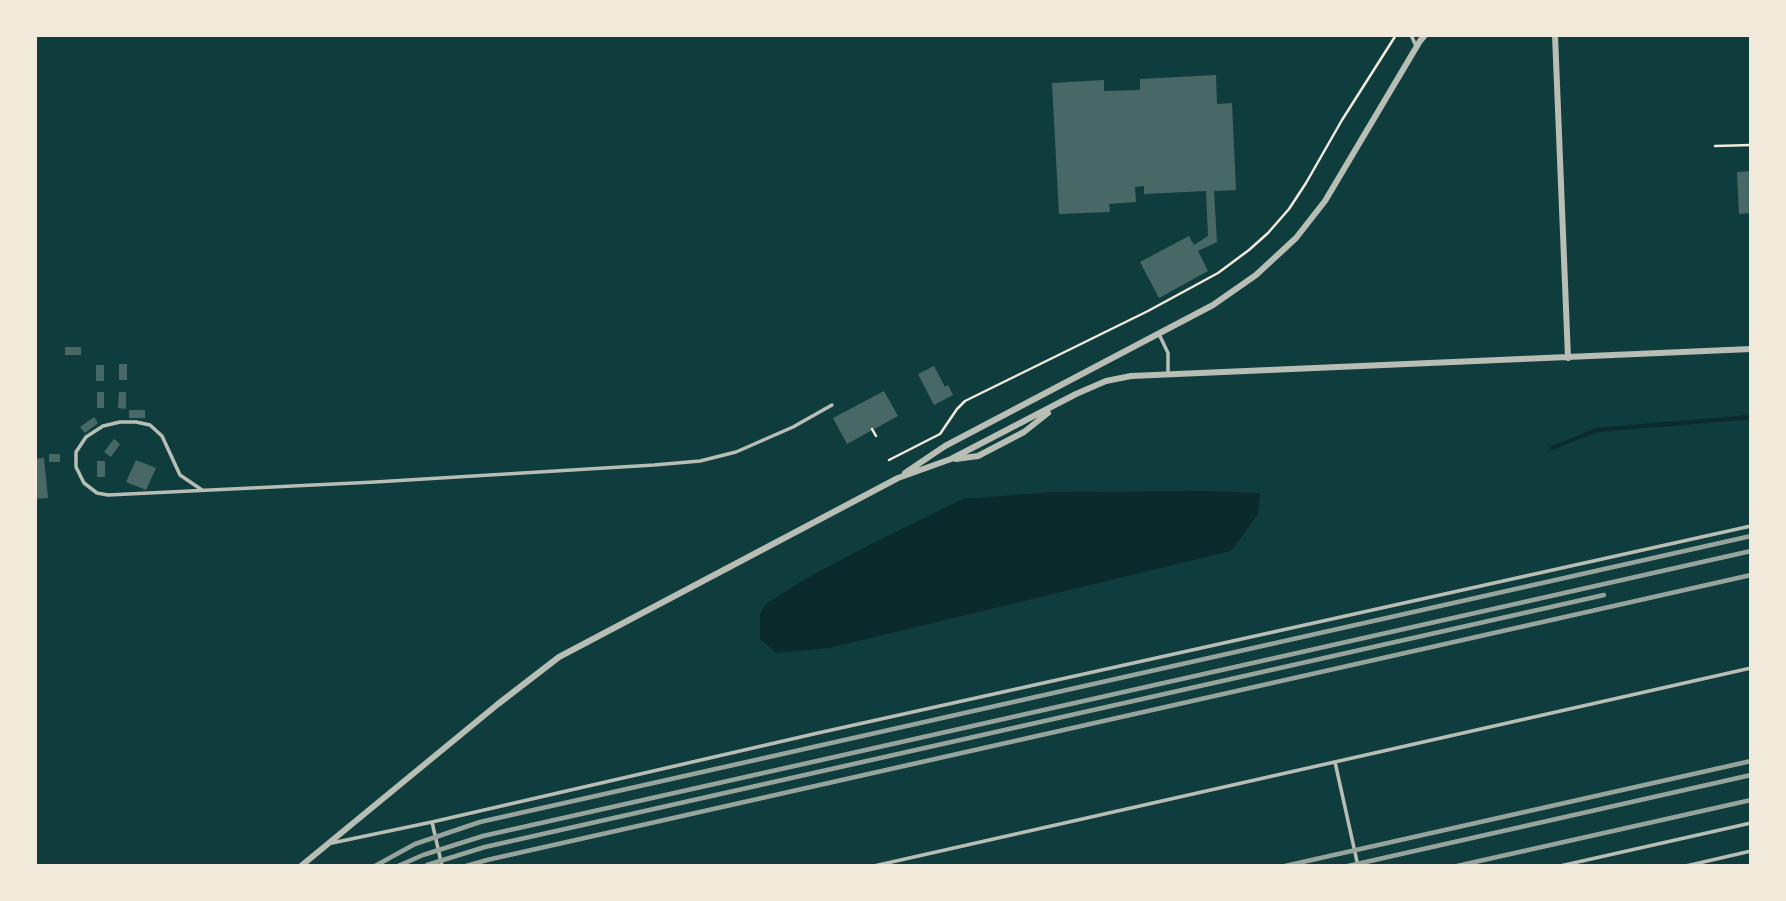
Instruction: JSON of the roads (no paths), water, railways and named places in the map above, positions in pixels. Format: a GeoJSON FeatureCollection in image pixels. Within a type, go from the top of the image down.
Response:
{"type":"FeatureCollection","features":[{"type":"Feature","properties":{"kind":"street"},"geometry":{"type":"LineString","coordinates":[[301,866],[559,657],[898,478],[945,446],[1160,334],[1236,290],[1272,261],[1311,221],[1340,178],[1425,35]]}},
{"type":"Feature","properties":{"kind":"street"},"geometry":{"type":"LineString","coordinates":[[1555,35],[1568,358]]}},
{"type":"Feature","properties":{"kind":"street"},"geometry":{"type":"LineString","coordinates":[[898,478],[951,459],[1084,390],[1106,381],[1131,376],[1751,349]]}},
{"type":"Feature","properties":{"kind":"lane"},"geometry":{"type":"LineString","coordinates":[[1411,35],[1416,48]]}},
{"type":"Feature","properties":{"kind":"lane"},"geometry":{"type":"LineString","coordinates":[[1160,334],[1168,353],[1168,374]]}},
{"type":"Feature","properties":{"kind":"lane"},"geometry":{"type":"LineString","coordinates":[[202,490],[180,475],[162,436],[150,425],[120,422],[103,426],[86,437],[76,452],[76,467],[84,483],[97,493],[108,495],[374,482],[700,461],[736,452],[770,438],[832,405]]}},
{"type":"Feature","properties":{"kind":"lane"},"geometry":{"type":"LineString","coordinates":[[328,844],[1751,526]]}},
{"type":"Feature","properties":{"kind":"lane"},"geometry":{"type":"LineString","coordinates":[[873,866],[1751,668]]}},
{"type":"Feature","properties":{"kind":"lane"},"geometry":{"type":"LineString","coordinates":[[1335,762],[1358,866]]}},
{"type":"Feature","properties":{"kind":"lane"},"geometry":{"type":"LineString","coordinates":[[432,822],[442,866]]}},
{"type":"Feature","properties":{"kind":"lane"},"geometry":{"type":"LineString","coordinates":[[1560,866],[1751,823]]}},
{"type":"Feature","properties":{"kind":"lane"},"geometry":{"type":"LineString","coordinates":[[1686,866],[1751,851]]}},
{"type":"Feature","properties":{"kind":"water"},"geometry":{"type":"Polygon","coordinates":[[[1053,492],[1260,493],[1258,514],[1231,551],[829,648],[776,653],[760,639],[760,614],[766,604],[805,579],[963,499],[1053,492]]]}},
{"type":"Feature","properties":{"kind":"waterway"},"geometry":{"type":"LineString","coordinates":[[1552,448],[1597,430],[1751,417]]}},
{"type":"Feature","properties":{"kind":"railway"},"geometry":{"type":"LineString","coordinates":[[375,866],[415,844],[480,822],[1751,536]]}},
{"type":"Feature","properties":{"kind":"railway"},"geometry":{"type":"LineString","coordinates":[[398,866],[483,836],[1751,551]]}},
{"type":"Feature","properties":{"kind":"railway"},"geometry":{"type":"LineString","coordinates":[[466,866],[1751,575]]}},
{"type":"Feature","properties":{"kind":"railway"},"geometry":{"type":"LineString","coordinates":[[427,865],[485,847],[1604,595]]}},
{"type":"Feature","properties":{"kind":"railway"},"geometry":{"type":"LineString","coordinates":[[1285,866],[1751,761]]}},
{"type":"Feature","properties":{"kind":"railway"},"geometry":{"type":"LineString","coordinates":[[1348,866],[1751,775]]}},
{"type":"Feature","properties":{"kind":"railway"},"geometry":{"type":"LineString","coordinates":[[1457,866],[1751,800]]}}]}
